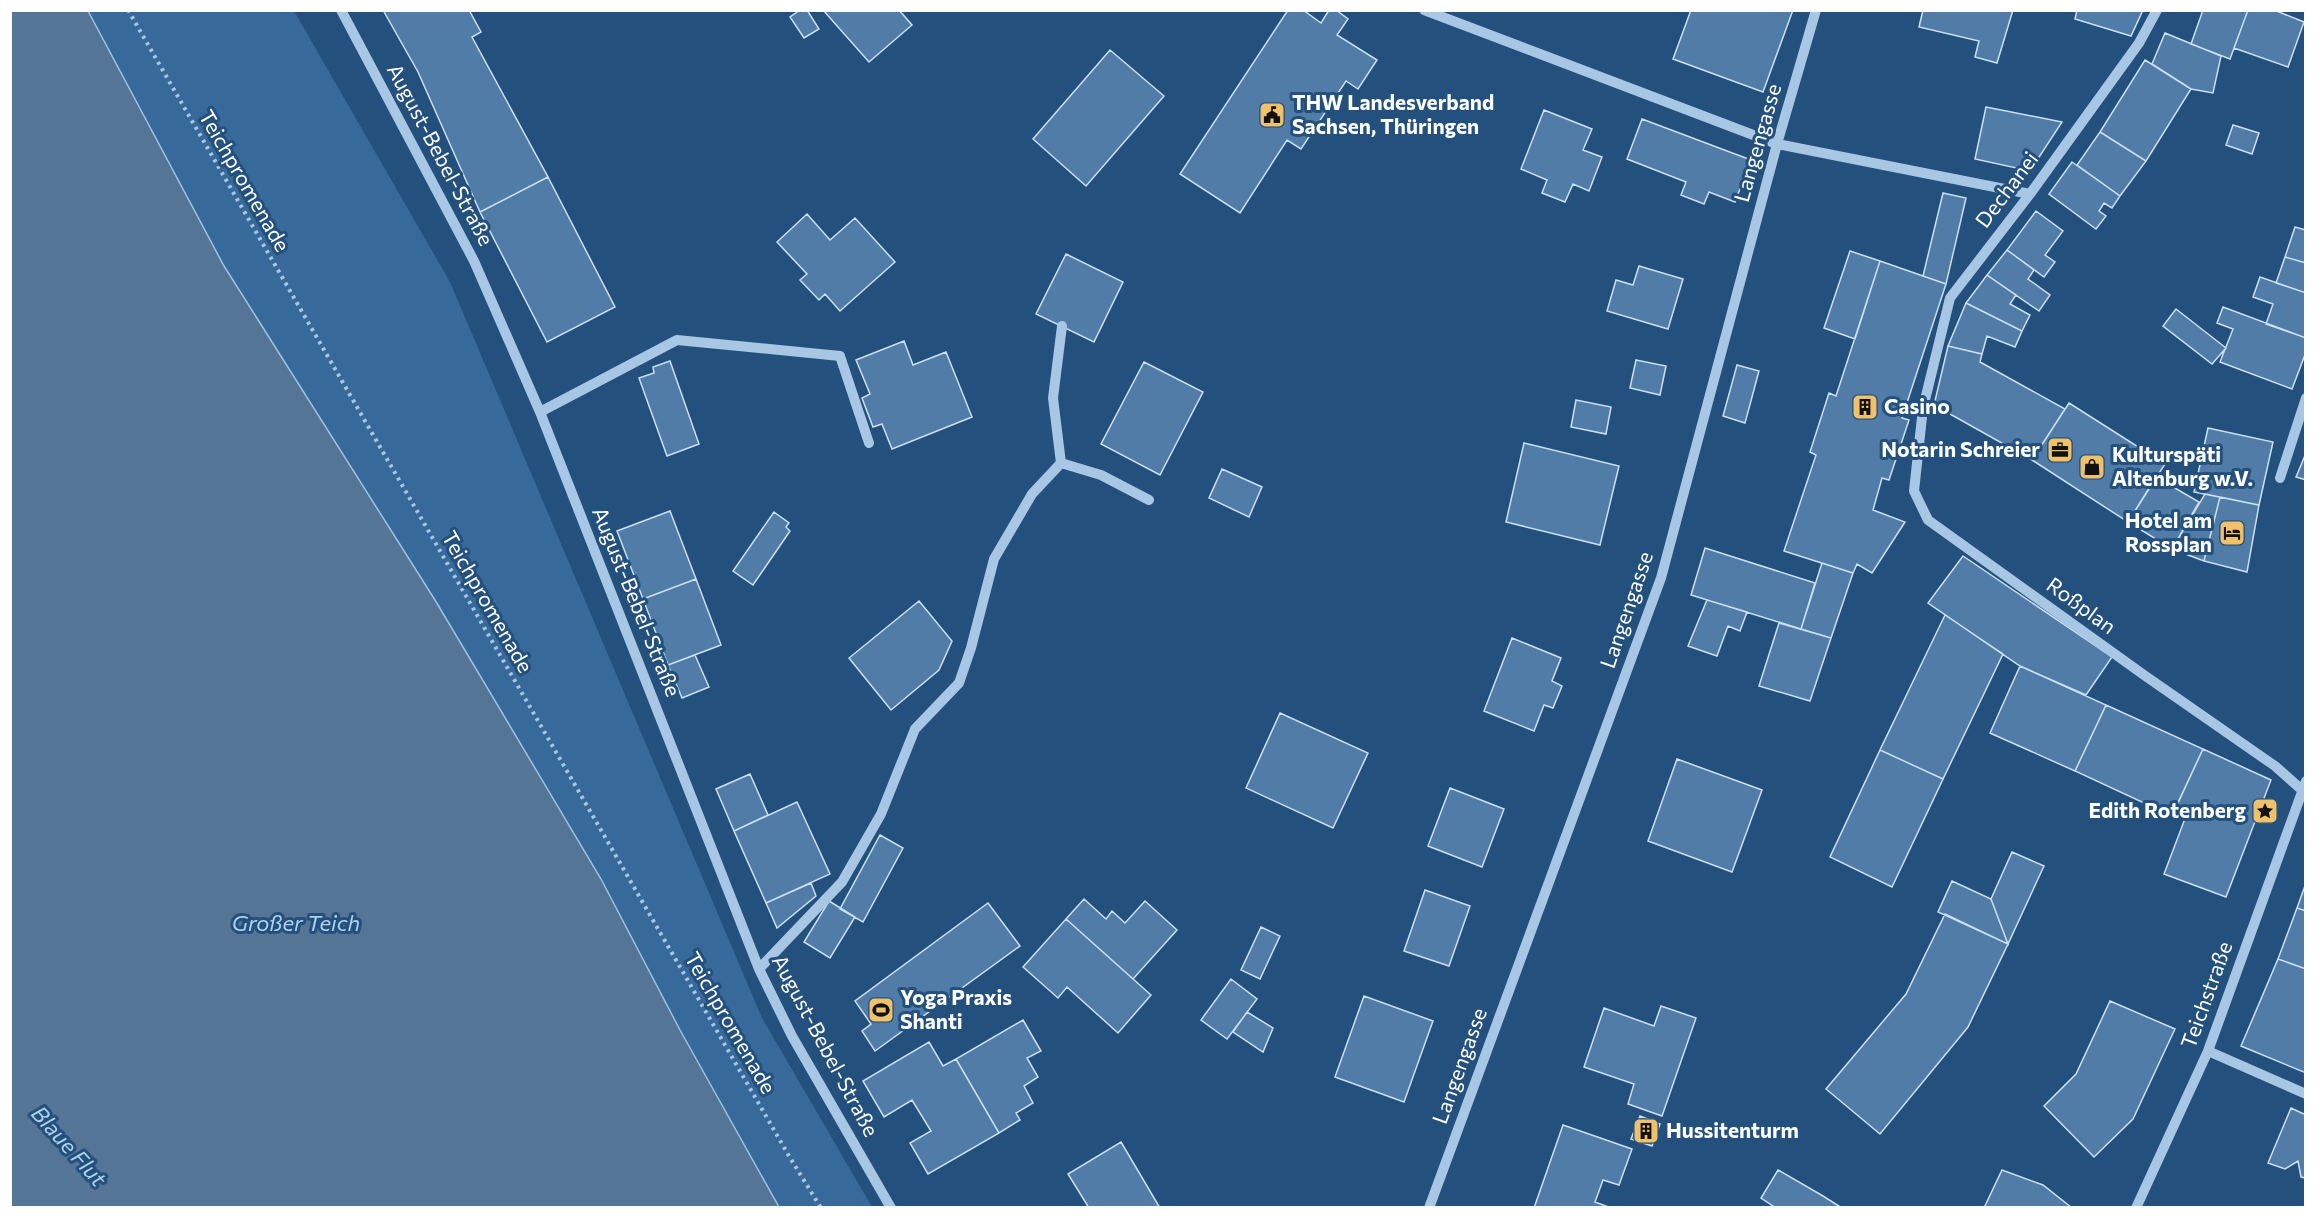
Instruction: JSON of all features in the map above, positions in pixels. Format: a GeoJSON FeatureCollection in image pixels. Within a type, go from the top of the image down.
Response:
{"type":"FeatureCollection","features":[{"type":"Feature","properties":{"kind":"street","name":"August-Bebel-Straße"},"geometry":{"type":"LineString","coordinates":[[341,10],[474,261],[540,412],[759,969],[792,1036],[891,1208]]}},
{"type":"Feature","properties":{"kind":"street"},"geometry":{"type":"LineString","coordinates":[[1424,10],[1777,144],[2030,194]]}},
{"type":"Feature","properties":{"kind":"street","name":"Langengasse"},"geometry":{"type":"LineString","coordinates":[[1429,1208],[1661,578],[1777,144],[1816,10]]}},
{"type":"Feature","properties":{"kind":"street","name":"Dechanei"},"geometry":{"type":"LineString","coordinates":[[1923,408],[1950,298],[2030,194],[2139,43],[2157,10]]}},
{"type":"Feature","properties":{"kind":"street"},"geometry":{"type":"LineString","coordinates":[[1061,463],[1053,398],[1062,326]]}},
{"type":"Feature","properties":{"kind":"street"},"geometry":{"type":"LineString","coordinates":[[540,412],[677,340],[840,356],[869,444]]}},
{"type":"Feature","properties":{"kind":"street"},"geometry":{"type":"LineString","coordinates":[[2280,478],[2306,398]]}},
{"type":"Feature","properties":{"kind":"street","name":"Roßplan"},"geometry":{"type":"LineString","coordinates":[[1923,408],[1914,491],[1928,520],[2304,786]]}},
{"type":"Feature","properties":{"kind":"street"},"geometry":{"type":"LineString","coordinates":[[1061,463],[1101,475],[1149,500]]}},
{"type":"Feature","properties":{"kind":"street"},"geometry":{"type":"LineString","coordinates":[[759,969],[842,882],[881,814],[915,729],[959,683],[971,648],[994,559],[1032,494],[1061,463]]}},
{"type":"Feature","properties":{"kind":"street","name":"Teichstraße"},"geometry":{"type":"LineString","coordinates":[[2136,1208],[2208,1051],[2304,786]]}},
{"type":"Feature","properties":{"kind":"street"},"geometry":{"type":"LineString","coordinates":[[2208,1051],[2306,1094]]}},
{"type":"Feature","properties":{"kind":"path","name":"Teichpromenade"},"geometry":{"type":"LineString","coordinates":[[128,10],[821,1208]]}},
{"type":"Feature","properties":{"kind":"shaded area","name":"Großer Teich"},"geometry":{"type":"Polygon","coordinates":[[[10,11],[294,11],[450,282],[762,1018],[872,1207],[11,1207],[10,11]]]}},
{"type":"Feature","properties":{"kind":"water","name":"Großer Teich"},"geometry":{"type":"Polygon","coordinates":[[[10,11],[88,11],[224,266],[435,600],[601,879],[680,1030],[779,1207],[11,1207],[10,11]]]}},
{"type":"Feature","properties":{"kind":"building"},"geometry":{"type":"Polygon","coordinates":[[[383,10],[469,10],[481,32],[472,37],[548,177],[480,212],[418,72],[383,10]]]}},
{"type":"Feature","properties":{"kind":"building"},"geometry":{"type":"Polygon","coordinates":[[[800,10],[807,10],[819,29],[804,38],[790,17],[800,10]]]}},
{"type":"Feature","properties":{"kind":"building"},"geometry":{"type":"Polygon","coordinates":[[[823,10],[899,10],[912,25],[869,62],[823,10]]]}},
{"type":"Feature","properties":{"kind":"building","name":"THW Landesverband Sachsen, Thüringen"},"geometry":{"type":"Polygon","coordinates":[[[1288,10],[1303,10],[1321,23],[1329,10],[1336,10],[1348,19],[1337,35],[1377,60],[1358,89],[1346,81],[1301,149],[1287,140],[1240,213],[1180,174],[1288,10]]]}},
{"type":"Feature","properties":{"kind":"building"},"geometry":{"type":"Polygon","coordinates":[[[1691,10],[1793,10],[1763,92],[1673,59],[1691,10]]]}},
{"type":"Feature","properties":{"kind":"building"},"geometry":{"type":"Polygon","coordinates":[[[1923,10],[2013,10],[1997,63],[1975,57],[1979,41],[1919,27],[1923,10]]]}},
{"type":"Feature","properties":{"kind":"building"},"geometry":{"type":"Polygon","coordinates":[[[2077,10],[2143,10],[2131,36],[2075,19],[2077,10]]]}},
{"type":"Feature","properties":{"kind":"building"},"geometry":{"type":"Polygon","coordinates":[[[2203,10],[2248,10],[2230,59],[2191,44],[2203,10]]]}},
{"type":"Feature","properties":{"kind":"building"},"geometry":{"type":"Polygon","coordinates":[[[2248,10],[2274,10],[2304,22],[2288,67],[2234,48],[2248,10]]]}},
{"type":"Feature","properties":{"kind":"building"},"geometry":{"type":"Polygon","coordinates":[[[2165,33],[2221,56],[2213,93],[2191,89],[2152,64],[2165,33]]]}},
{"type":"Feature","properties":{"kind":"building"},"geometry":{"type":"Polygon","coordinates":[[[1110,50],[1164,96],[1086,186],[1033,139],[1110,50]]]}},
{"type":"Feature","properties":{"kind":"building"},"geometry":{"type":"Polygon","coordinates":[[[2145,60],[2191,89],[2146,161],[2100,132],[2145,60]]]}},
{"type":"Feature","properties":{"kind":"building"},"geometry":{"type":"Polygon","coordinates":[[[1986,107],[2062,122],[2030,171],[1975,159],[1986,107]]]}},
{"type":"Feature","properties":{"kind":"building"},"geometry":{"type":"Polygon","coordinates":[[[1544,110],[1592,129],[1583,150],[1602,157],[1589,191],[1573,184],[1565,202],[1542,193],[1547,180],[1521,169],[1544,110]]]}},
{"type":"Feature","properties":{"kind":"building"},"geometry":{"type":"Polygon","coordinates":[[[1642,119],[1751,160],[1735,202],[1709,192],[1704,204],[1681,195],[1686,182],[1627,159],[1642,119]]]}},
{"type":"Feature","properties":{"kind":"building"},"geometry":{"type":"Polygon","coordinates":[[[2233,125],[2259,133],[2252,154],[2226,145],[2233,125]]]}},
{"type":"Feature","properties":{"kind":"building"},"geometry":{"type":"Polygon","coordinates":[[[2100,132],[2146,161],[2120,196],[2077,165],[2100,132]]]}},
{"type":"Feature","properties":{"kind":"building"},"geometry":{"type":"Polygon","coordinates":[[[2072,162],[2120,196],[2112,208],[2104,203],[2099,211],[2106,216],[2096,229],[2049,194],[2072,162]]]}},
{"type":"Feature","properties":{"kind":"building"},"geometry":{"type":"Polygon","coordinates":[[[548,177],[615,307],[547,342],[480,212],[548,177]]]}},
{"type":"Feature","properties":{"kind":"building"},"geometry":{"type":"Polygon","coordinates":[[[1943,193],[1966,198],[1946,284],[1923,276],[1943,193]]]}},
{"type":"Feature","properties":{"kind":"building"},"geometry":{"type":"Polygon","coordinates":[[[2036,211],[2063,231],[2045,255],[2055,262],[2044,277],[2007,250],[2036,211]]]}},
{"type":"Feature","properties":{"kind":"building"},"geometry":{"type":"Polygon","coordinates":[[[807,214],[830,240],[855,218],[895,262],[840,311],[825,294],[819,300],[800,280],[807,274],[777,242],[807,214]]]}},
{"type":"Feature","properties":{"kind":"building"},"geometry":{"type":"Polygon","coordinates":[[[2295,227],[2306,230],[2306,263],[2285,257],[2295,227]]]}},
{"type":"Feature","properties":{"kind":"building"},"geometry":{"type":"Polygon","coordinates":[[[2007,250],[2034,270],[2028,279],[2050,295],[2039,311],[1987,275],[2007,250]]]}},
{"type":"Feature","properties":{"kind":"building"},"geometry":{"type":"Polygon","coordinates":[[[1850,251],[1880,261],[1855,339],[1824,328],[1850,251]]]}},
{"type":"Feature","properties":{"kind":"building"},"geometry":{"type":"Polygon","coordinates":[[[1066,254],[1123,282],[1094,342],[1036,314],[1066,254]]]}},
{"type":"Feature","properties":{"kind":"building"},"geometry":{"type":"Polygon","coordinates":[[[2285,257],[2306,263],[2306,293],[2276,283],[2285,257]]]}},
{"type":"Feature","properties":{"kind":"building","name":"Casino"},"geometry":{"type":"Polygon","coordinates":[[[1880,261],[1946,284],[1902,418],[1909,420],[1889,480],[1882,478],[1873,510],[1905,522],[1872,573],[1857,564],[1853,573],[1784,551],[1816,455],[1810,452],[1829,393],[1836,396],[1880,261]]]}},
{"type":"Feature","properties":{"kind":"building"},"geometry":{"type":"Polygon","coordinates":[[[1639,266],[1683,279],[1668,329],[1607,311],[1616,280],[1633,285],[1639,266]]]}},
{"type":"Feature","properties":{"kind":"building"},"geometry":{"type":"Polygon","coordinates":[[[1987,275],[2016,295],[2010,304],[2030,315],[2022,331],[1966,303],[1987,275]]]}},
{"type":"Feature","properties":{"kind":"building"},"geometry":{"type":"Polygon","coordinates":[[[2260,277],[2306,293],[2306,338],[2266,324],[2273,304],[2253,297],[2260,277]]]}},
{"type":"Feature","properties":{"kind":"building"},"geometry":{"type":"Polygon","coordinates":[[[1966,303],[2022,331],[2015,347],[1987,336],[1982,354],[1948,346],[1966,303]]]}},
{"type":"Feature","properties":{"kind":"building"},"geometry":{"type":"Polygon","coordinates":[[[2223,307],[2306,338],[2306,352],[2292,389],[2220,362],[2233,329],[2217,323],[2223,307]]]}},
{"type":"Feature","properties":{"kind":"building"},"geometry":{"type":"Polygon","coordinates":[[[2176,309],[2226,348],[2212,364],[2163,326],[2176,309]]]}},
{"type":"Feature","properties":{"kind":"building"},"geometry":{"type":"Polygon","coordinates":[[[904,341],[913,365],[946,352],[972,417],[892,449],[882,424],[873,427],[862,398],[870,394],[856,360],[904,341]]]}},
{"type":"Feature","properties":{"kind":"building"},"geometry":{"type":"Polygon","coordinates":[[[1948,346],[1982,354],[1980,362],[2065,409],[2032,460],[1934,405],[1948,346]]]}},
{"type":"Feature","properties":{"kind":"building"},"geometry":{"type":"Polygon","coordinates":[[[1636,360],[1666,366],[1660,395],[1630,388],[1636,360]]]}},
{"type":"Feature","properties":{"kind":"building"},"geometry":{"type":"Polygon","coordinates":[[[670,361],[699,444],[667,456],[639,378],[654,373],[653,367],[670,361]]]}},
{"type":"Feature","properties":{"kind":"building"},"geometry":{"type":"Polygon","coordinates":[[[1144,362],[1203,392],[1160,475],[1101,444],[1144,362]]]}},
{"type":"Feature","properties":{"kind":"building"},"geometry":{"type":"Polygon","coordinates":[[[1737,365],[1759,371],[1745,423],[1723,416],[1737,365]]]}},
{"type":"Feature","properties":{"kind":"building"},"geometry":{"type":"Polygon","coordinates":[[[1576,400],[1611,407],[1606,434],[1571,427],[1576,400]]]}},
{"type":"Feature","properties":{"kind":"building"},"geometry":{"type":"Polygon","coordinates":[[[2069,403],[2165,464],[2128,522],[2032,460],[2069,403]]]}},
{"type":"Feature","properties":{"kind":"building"},"geometry":{"type":"Polygon","coordinates":[[[2208,428],[2273,442],[2259,505],[2194,492],[2208,428]]]}},
{"type":"Feature","properties":{"kind":"building"},"geometry":{"type":"Polygon","coordinates":[[[1524,443],[1619,466],[1600,545],[1506,522],[1524,443]]]}},
{"type":"Feature","properties":{"kind":"building"},"geometry":{"type":"Polygon","coordinates":[[[2306,453],[2306,480],[2296,477],[2306,453]]]}},
{"type":"Feature","properties":{"kind":"building"},"geometry":{"type":"Polygon","coordinates":[[[1222,469],[1262,487],[1249,517],[1209,498],[1222,469]]]}},
{"type":"Feature","properties":{"kind":"building"},"geometry":{"type":"Polygon","coordinates":[[[2156,477],[2199,502],[2172,549],[2128,522],[2156,477]]]}},
{"type":"Feature","properties":{"kind":"building"},"geometry":{"type":"Polygon","coordinates":[[[2205,494],[2220,497],[2204,561],[2172,549],[2205,494]]]}},
{"type":"Feature","properties":{"kind":"building","name":"Hotel am Rossplan"},"geometry":{"type":"Polygon","coordinates":[[[2220,497],[2259,505],[2247,572],[2204,561],[2220,497]]]}},
{"type":"Feature","properties":{"kind":"building"},"geometry":{"type":"Polygon","coordinates":[[[670,511],[696,579],[643,599],[617,531],[670,511]]]}},
{"type":"Feature","properties":{"kind":"building"},"geometry":{"type":"Polygon","coordinates":[[[774,512],[789,523],[786,527],[790,531],[753,585],[733,571],[774,512]]]}},
{"type":"Feature","properties":{"kind":"building"},"geometry":{"type":"Polygon","coordinates":[[[1705,548],[1815,583],[1801,629],[1691,595],[1705,548]]]}},
{"type":"Feature","properties":{"kind":"building"},"geometry":{"type":"Polygon","coordinates":[[[1963,556],[2112,657],[2086,695],[2020,666],[1928,603],[1963,556]]]}},
{"type":"Feature","properties":{"kind":"building"},"geometry":{"type":"Polygon","coordinates":[[[1822,563],[1853,573],[1831,638],[1801,629],[1822,563]]]}},
{"type":"Feature","properties":{"kind":"building"},"geometry":{"type":"Polygon","coordinates":[[[696,579],[721,645],[668,665],[643,599],[696,579]]]}},
{"type":"Feature","properties":{"kind":"building"},"geometry":{"type":"Polygon","coordinates":[[[1707,600],[1747,612],[1740,631],[1728,626],[1717,656],[1688,646],[1707,600]]]}},
{"type":"Feature","properties":{"kind":"building"},"geometry":{"type":"Polygon","coordinates":[[[919,601],[952,641],[939,670],[891,710],[849,658],[919,601]]]}},
{"type":"Feature","properties":{"kind":"building"},"geometry":{"type":"Polygon","coordinates":[[[1945,615],[2003,654],[1943,779],[1880,750],[1945,615]]]}},
{"type":"Feature","properties":{"kind":"building"},"geometry":{"type":"Polygon","coordinates":[[[1779,623],[1831,638],[1810,701],[1759,686],[1779,623]]]}},
{"type":"Feature","properties":{"kind":"building"},"geometry":{"type":"Polygon","coordinates":[[[1512,638],[1561,658],[1552,681],[1562,686],[1553,708],[1544,705],[1534,731],[1484,711],[1512,638]]]}},
{"type":"Feature","properties":{"kind":"building"},"geometry":{"type":"Polygon","coordinates":[[[695,655],[709,687],[682,698],[668,665],[695,655]]]}},
{"type":"Feature","properties":{"kind":"building"},"geometry":{"type":"Polygon","coordinates":[[[2020,666],[2106,705],[2075,771],[1990,733],[2020,666]]]}},
{"type":"Feature","properties":{"kind":"building"},"geometry":{"type":"Polygon","coordinates":[[[2106,705],[2203,749],[2172,816],[2075,771],[2106,705]]]}},
{"type":"Feature","properties":{"kind":"building"},"geometry":{"type":"Polygon","coordinates":[[[1280,713],[1368,753],[1333,828],[1246,788],[1280,713]]]}},
{"type":"Feature","properties":{"kind":"building"},"geometry":{"type":"Polygon","coordinates":[[[2203,749],[2271,780],[2226,897],[2164,874],[2186,816],[2174,811],[2203,749]]]}},
{"type":"Feature","properties":{"kind":"building"},"geometry":{"type":"Polygon","coordinates":[[[1880,750],[1943,779],[1892,887],[1830,857],[1880,750]]]}},
{"type":"Feature","properties":{"kind":"building"},"geometry":{"type":"Polygon","coordinates":[[[1677,759],[1762,790],[1732,872],[1648,841],[1677,759]]]}},
{"type":"Feature","properties":{"kind":"building"},"geometry":{"type":"Polygon","coordinates":[[[750,774],[768,815],[734,831],[716,789],[750,774]]]}},
{"type":"Feature","properties":{"kind":"building"},"geometry":{"type":"Polygon","coordinates":[[[1450,788],[1504,809],[1482,867],[1428,846],[1450,788]]]}},
{"type":"Feature","properties":{"kind":"building"},"geometry":{"type":"Polygon","coordinates":[[[797,802],[830,874],[766,903],[734,831],[797,802]]]}},
{"type":"Feature","properties":{"kind":"building"},"geometry":{"type":"Polygon","coordinates":[[[880,835],[903,848],[863,922],[840,909],[880,835]]]}},
{"type":"Feature","properties":{"kind":"building"},"geometry":{"type":"Polygon","coordinates":[[[2012,852],[2044,866],[2008,944],[1991,899],[2012,852]]]}},
{"type":"Feature","properties":{"kind":"building"},"geometry":{"type":"Polygon","coordinates":[[[1952,881],[1991,899],[2008,944],[1938,912],[1952,881]]]}},
{"type":"Feature","properties":{"kind":"building"},"geometry":{"type":"Polygon","coordinates":[[[811,883],[816,896],[777,928],[766,903],[811,883]]]}},
{"type":"Feature","properties":{"kind":"building"},"geometry":{"type":"Polygon","coordinates":[[[2306,883],[2306,911],[2297,908],[2306,883]]]}},
{"type":"Feature","properties":{"kind":"building"},"geometry":{"type":"Polygon","coordinates":[[[1425,890],[1470,906],[1449,966],[1404,951],[1425,890]]]}},
{"type":"Feature","properties":{"kind":"building"},"geometry":{"type":"Polygon","coordinates":[[[1084,899],[1106,919],[1112,911],[1125,923],[1145,901],[1177,930],[1133,979],[1066,919],[1084,899]]]}},
{"type":"Feature","properties":{"kind":"building"},"geometry":{"type":"Polygon","coordinates":[[[829,901],[855,917],[830,958],[804,942],[829,901]]]}},
{"type":"Feature","properties":{"kind":"building"},"geometry":{"type":"Polygon","coordinates":[[[988,903],[1020,946],[875,1051],[862,1031],[871,1024],[855,1001],[988,903]]]}},
{"type":"Feature","properties":{"kind":"building"},"geometry":{"type":"Polygon","coordinates":[[[2297,908],[2306,911],[2306,969],[2278,959],[2297,908]]]}},
{"type":"Feature","properties":{"kind":"building"},"geometry":{"type":"Polygon","coordinates":[[[1945,914],[2008,944],[1968,1027],[1880,1134],[1826,1089],[1906,994],[1945,914]]]}},
{"type":"Feature","properties":{"kind":"building"},"geometry":{"type":"Polygon","coordinates":[[[1066,919],[1151,995],[1118,1033],[1067,987],[1058,998],[1023,967],[1066,919]]]}},
{"type":"Feature","properties":{"kind":"building"},"geometry":{"type":"Polygon","coordinates":[[[1261,927],[1280,936],[1260,979],[1241,970],[1261,927]]]}},
{"type":"Feature","properties":{"kind":"building"},"geometry":{"type":"Polygon","coordinates":[[[2278,959],[2306,969],[2306,1073],[2241,1046],[2278,959]]]}},
{"type":"Feature","properties":{"kind":"building"},"geometry":{"type":"Polygon","coordinates":[[[1231,979],[1257,999],[1227,1039],[1201,1020],[1231,979]]]}},
{"type":"Feature","properties":{"kind":"building"},"geometry":{"type":"Polygon","coordinates":[[[1364,996],[1433,1021],[1404,1102],[1335,1077],[1364,996]]]}},
{"type":"Feature","properties":{"kind":"building"},"geometry":{"type":"Polygon","coordinates":[[[2110,1001],[2175,1029],[2133,1119],[2094,1157],[2044,1106],[2076,1074],[2110,1001]]]}},
{"type":"Feature","properties":{"kind":"building"},"geometry":{"type":"Polygon","coordinates":[[[1661,1006],[1696,1018],[1662,1116],[1628,1104],[1634,1084],[1584,1067],[1604,1008],[1654,1026],[1661,1006]]]}},
{"type":"Feature","properties":{"kind":"building"},"geometry":{"type":"Polygon","coordinates":[[[1247,1012],[1273,1028],[1263,1052],[1233,1032],[1247,1012]]]}},
{"type":"Feature","properties":{"kind":"building"},"geometry":{"type":"Polygon","coordinates":[[[1023,1020],[1041,1051],[1027,1058],[1038,1077],[1024,1086],[1033,1103],[1016,1113],[1020,1120],[999,1133],[956,1059],[1023,1020]]]}},
{"type":"Feature","properties":{"kind":"building"},"geometry":{"type":"Polygon","coordinates":[[[929,1042],[943,1066],[956,1059],[999,1133],[928,1174],[910,1143],[931,1131],[912,1100],[884,1117],[863,1081],[929,1042]]]}},
{"type":"Feature","properties":{"kind":"building"},"geometry":{"type":"Polygon","coordinates":[[[2291,1108],[2306,1115],[2306,1178],[2301,1177],[2298,1161],[2285,1169],[2268,1163],[2291,1108]]]}},
{"type":"Feature","properties":{"kind":"building","name":"Hussitenturm"},"geometry":{"type":"Polygon","coordinates":[[[1640,1116],[1660,1124],[1652,1146],[1631,1139],[1640,1116]]]}},
{"type":"Feature","properties":{"kind":"building"},"geometry":{"type":"Polygon","coordinates":[[[1563,1125],[1632,1149],[1619,1185],[1603,1180],[1595,1202],[1611,1208],[1534,1208],[1563,1125]]]}},
{"type":"Feature","properties":{"kind":"building"},"geometry":{"type":"Polygon","coordinates":[[[1121,1142],[1160,1208],[1089,1208],[1068,1174],[1121,1142]]]}},
{"type":"Feature","properties":{"kind":"building"},"geometry":{"type":"Polygon","coordinates":[[[1778,1170],[1842,1208],[1776,1208],[1761,1198],[1778,1170]]]}},
{"type":"Feature","properties":{"kind":"building"},"geometry":{"type":"Polygon","coordinates":[[[2002,1170],[2043,1185],[2072,1208],[1984,1208],[2002,1170]]]}},
{"type":"Feature","properties":{"kind":"place","name":"THW Landesverband Sachsen, Thüringen"},"geometry":{"type":"Point","coordinates":[1272,115]}},
{"type":"Feature","properties":{"kind":"place","name":"Casino"},"geometry":{"type":"Point","coordinates":[1865,407]}},
{"type":"Feature","properties":{"kind":"place","name":"Notarin Schreier"},"geometry":{"type":"Point","coordinates":[2060,450]}},
{"type":"Feature","properties":{"kind":"place","name":"Kulturspäti Altenburg w.V."},"geometry":{"type":"Point","coordinates":[2092,467]}},
{"type":"Feature","properties":{"kind":"place","name":"Hotel am Rossplan"},"geometry":{"type":"Point","coordinates":[2232,533]}},
{"type":"Feature","properties":{"kind":"place","name":"Edith Rotenberg"},"geometry":{"type":"Point","coordinates":[2265,811]}},
{"type":"Feature","properties":{"kind":"place","name":"Yoga Praxis Shanti"},"geometry":{"type":"Point","coordinates":[881,1010]}},
{"type":"Feature","properties":{"kind":"place","name":"Hussitenturm"},"geometry":{"type":"Point","coordinates":[1646,1131]}},
{"type":"Feature","properties":{"kind":"water label","name":"Blaue Flut"},"geometry":{"type":"Point","coordinates":[69,1146]}}]}
